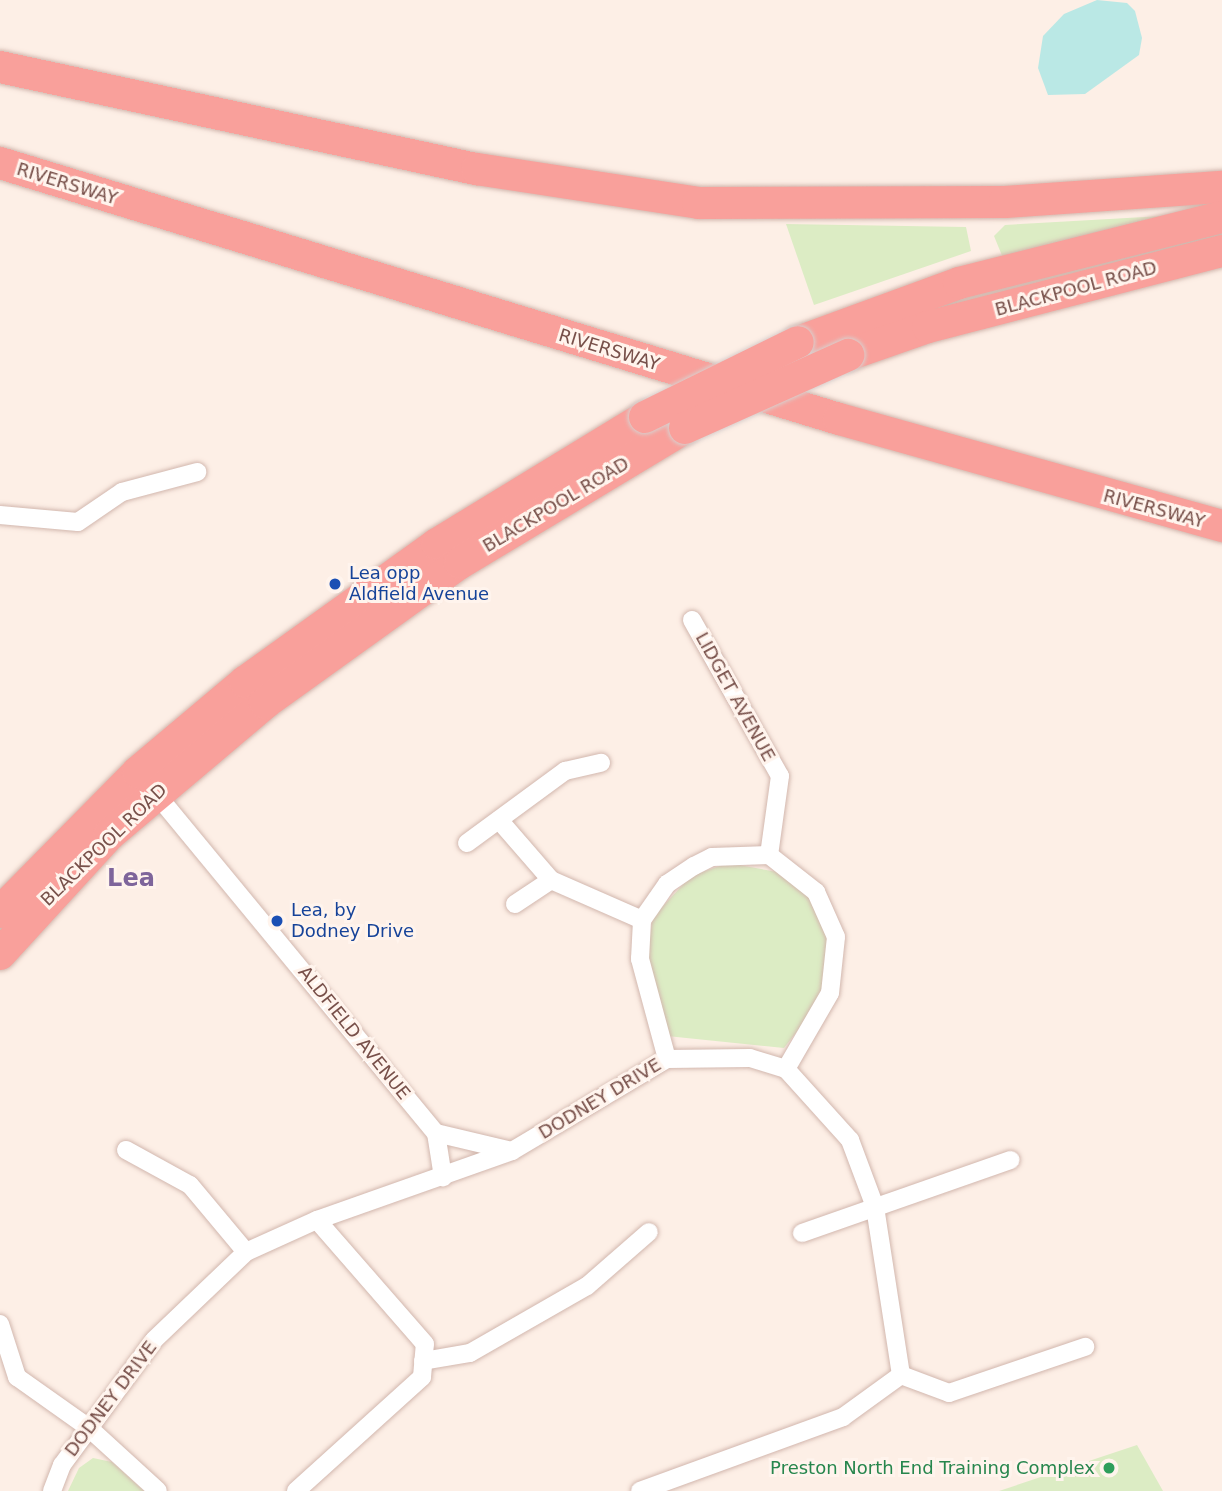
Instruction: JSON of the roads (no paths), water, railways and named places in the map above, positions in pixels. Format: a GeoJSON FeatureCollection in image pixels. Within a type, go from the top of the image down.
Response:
{"type":"FeatureCollection","features":[{"type":"Feature","properties":{"kind":"highway"},"geometry":{"type":"LineString","coordinates":[[0,68],[477,169],[698,203],[1005,202],[1222,187]]}},
{"type":"Feature","properties":{"kind":"highway","name":"RIVERSWAY"},"geometry":{"type":"LineString","coordinates":[[0,163],[852,423],[1222,526]]}},
{"type":"Feature","properties":{"kind":"highway","name":"BLACKPOOL ROAD"},"geometry":{"type":"LineString","coordinates":[[3,932],[147,782],[323,623],[437,544],[645,417],[798,342],[959,283],[1222,217]]}},
{"type":"Feature","properties":{"kind":"highway","name":"BLACKPOOL ROAD"},"geometry":{"type":"LineString","coordinates":[[147,782],[265,703],[460,563],[685,428],[848,355],[928,327],[1222,251]]}},
{"type":"Feature","properties":{"kind":"street"},"geometry":{"type":"LineString","coordinates":[[0,515],[78,522],[122,492],[197,472]]}},
{"type":"Feature","properties":{"kind":"street","name":"LIDGET AVENUE"},"geometry":{"type":"LineString","coordinates":[[692,620],[780,776],[769,855]]}},
{"type":"Feature","properties":{"kind":"street"},"geometry":{"type":"LineString","coordinates":[[467,843],[565,771],[601,763]]}},
{"type":"Feature","properties":{"kind":"street","name":"ALDFIELD AVENUE"},"geometry":{"type":"LineString","coordinates":[[147,782],[436,1133]]}},
{"type":"Feature","properties":{"kind":"street"},"geometry":{"type":"LineString","coordinates":[[499,820],[551,880],[642,920]]}},
{"type":"Feature","properties":{"kind":"street"},"geometry":{"type":"LineString","coordinates":[[667,1059],[640,959],[642,920],[667,884],[694,866],[712,857],[769,855],[816,892],[836,937],[830,993],[786,1069],[850,1140],[874,1207],[901,1375]]}},
{"type":"Feature","properties":{"kind":"street"},"geometry":{"type":"LineString","coordinates":[[515,904],[551,880]]}},
{"type":"Feature","properties":{"kind":"street","name":"DODNEY DRIVE"},"geometry":{"type":"LineString","coordinates":[[52,1491],[89,1428],[154,1340],[246,1252],[317,1220],[512,1152],[667,1059],[724,1055],[786,1069]]}},
{"type":"Feature","properties":{"kind":"street"},"geometry":{"type":"LineString","coordinates":[[443,1177],[436,1133],[512,1152]]}},
{"type":"Feature","properties":{"kind":"street"},"geometry":{"type":"LineString","coordinates":[[126,1150],[190,1185],[246,1252]]}},
{"type":"Feature","properties":{"kind":"street"},"geometry":{"type":"LineString","coordinates":[[802,1233],[1011,1160]]}},
{"type":"Feature","properties":{"kind":"street"},"geometry":{"type":"LineString","coordinates":[[296,1491],[422,1377],[425,1344],[317,1220]]}},
{"type":"Feature","properties":{"kind":"street"},"geometry":{"type":"LineString","coordinates":[[423,1361],[470,1353],[587,1286],[649,1232]]}},
{"type":"Feature","properties":{"kind":"street"},"geometry":{"type":"LineString","coordinates":[[0,1324],[17,1377],[89,1428],[158,1491]]}},
{"type":"Feature","properties":{"kind":"street"},"geometry":{"type":"LineString","coordinates":[[901,1375],[949,1393],[1085,1347]]}},
{"type":"Feature","properties":{"kind":"street"},"geometry":{"type":"LineString","coordinates":[[640,1491],[843,1417],[901,1375]]}},
{"type":"Feature","properties":{"kind":"water"},"geometry":{"type":"Polygon","coordinates":[[[1097,0],[1127,3],[1135,11],[1142,38],[1139,55],[1085,94],[1048,95],[1038,68],[1043,36],[1064,14],[1097,0]]]}},
{"type":"Feature","properties":{"kind":"place","name":"Lea opp Aldfield Avenue"},"geometry":{"type":"Point","coordinates":[335,584]}},
{"type":"Feature","properties":{"kind":"place","name":"Lea, by Dodney Drive"},"geometry":{"type":"Point","coordinates":[277,921]}},
{"type":"Feature","properties":{"kind":"place","name":"Preston North End Training Complex"},"geometry":{"type":"Point","coordinates":[1109,1468]}},
{"type":"Feature","properties":{"kind":"district","name":"Lea"},"geometry":{"type":"Point","coordinates":[131,879]}}]}
